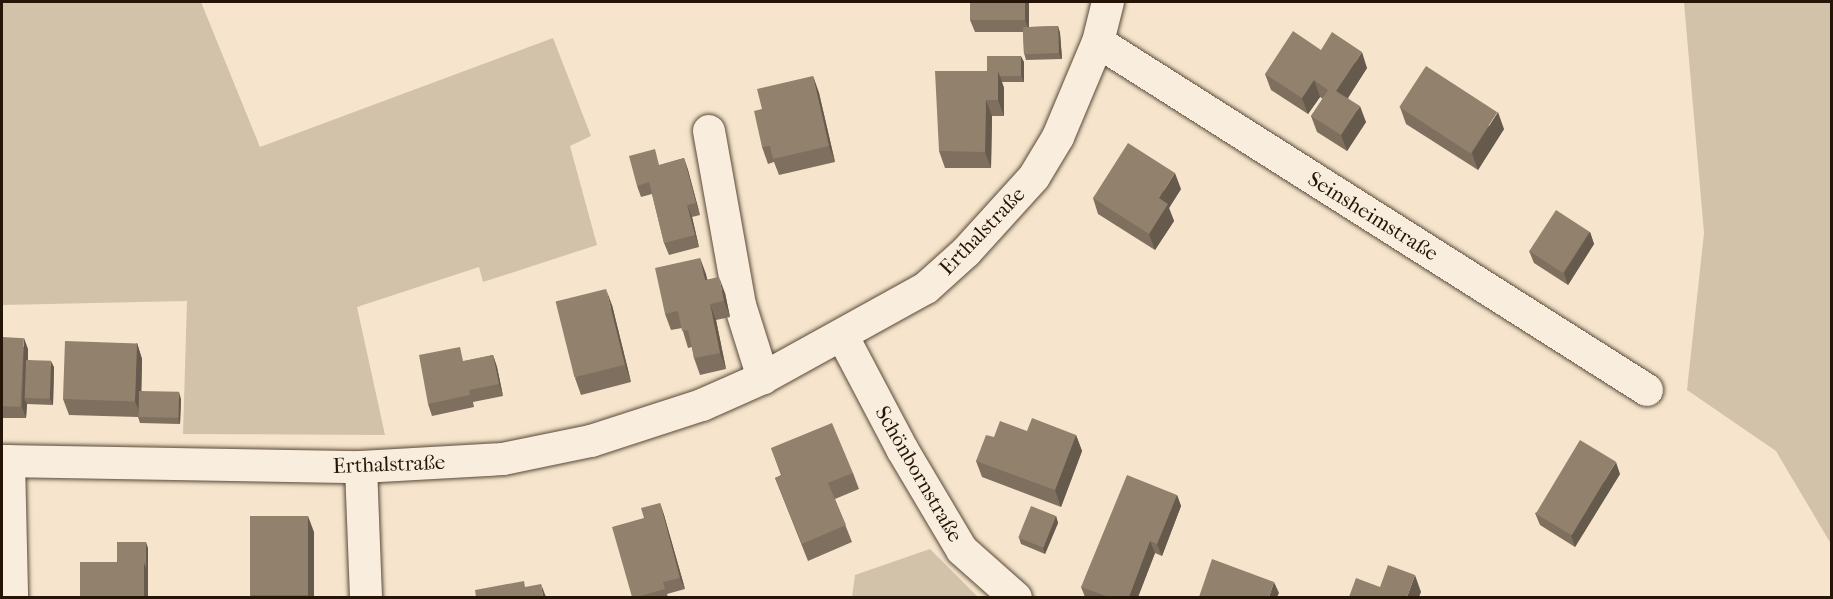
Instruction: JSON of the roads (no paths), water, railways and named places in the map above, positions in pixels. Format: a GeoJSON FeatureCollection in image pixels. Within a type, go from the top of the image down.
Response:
{"type":"FeatureCollection","features":[{"type":"Feature","properties":{"kind":"street","name":"Erthalstraße"},"geometry":{"type":"LineString","coordinates":[[5,461],[361,467],[503,459],[591,441],[702,405],[763,378],[926,288],[966,252],[1034,177],[1058,137],[1098,42],[1108,2]]}},
{"type":"Feature","properties":{"kind":"street","name":"Seinsheimstraße"},"geometry":{"type":"LineString","coordinates":[[1098,42],[1647,390]]}},
{"type":"Feature","properties":{"kind":"street"},"geometry":{"type":"LineString","coordinates":[[709,131],[740,305],[763,378]]}},
{"type":"Feature","properties":{"kind":"street","name":"Schönbornstraße"},"geometry":{"type":"LineString","coordinates":[[842,335],[902,449],[962,549],[1016,597]]}},
{"type":"Feature","properties":{"kind":"street"},"geometry":{"type":"LineString","coordinates":[[5,461],[12,597]]}},
{"type":"Feature","properties":{"kind":"street"},"geometry":{"type":"LineString","coordinates":[[361,467],[366,597]]}}]}
